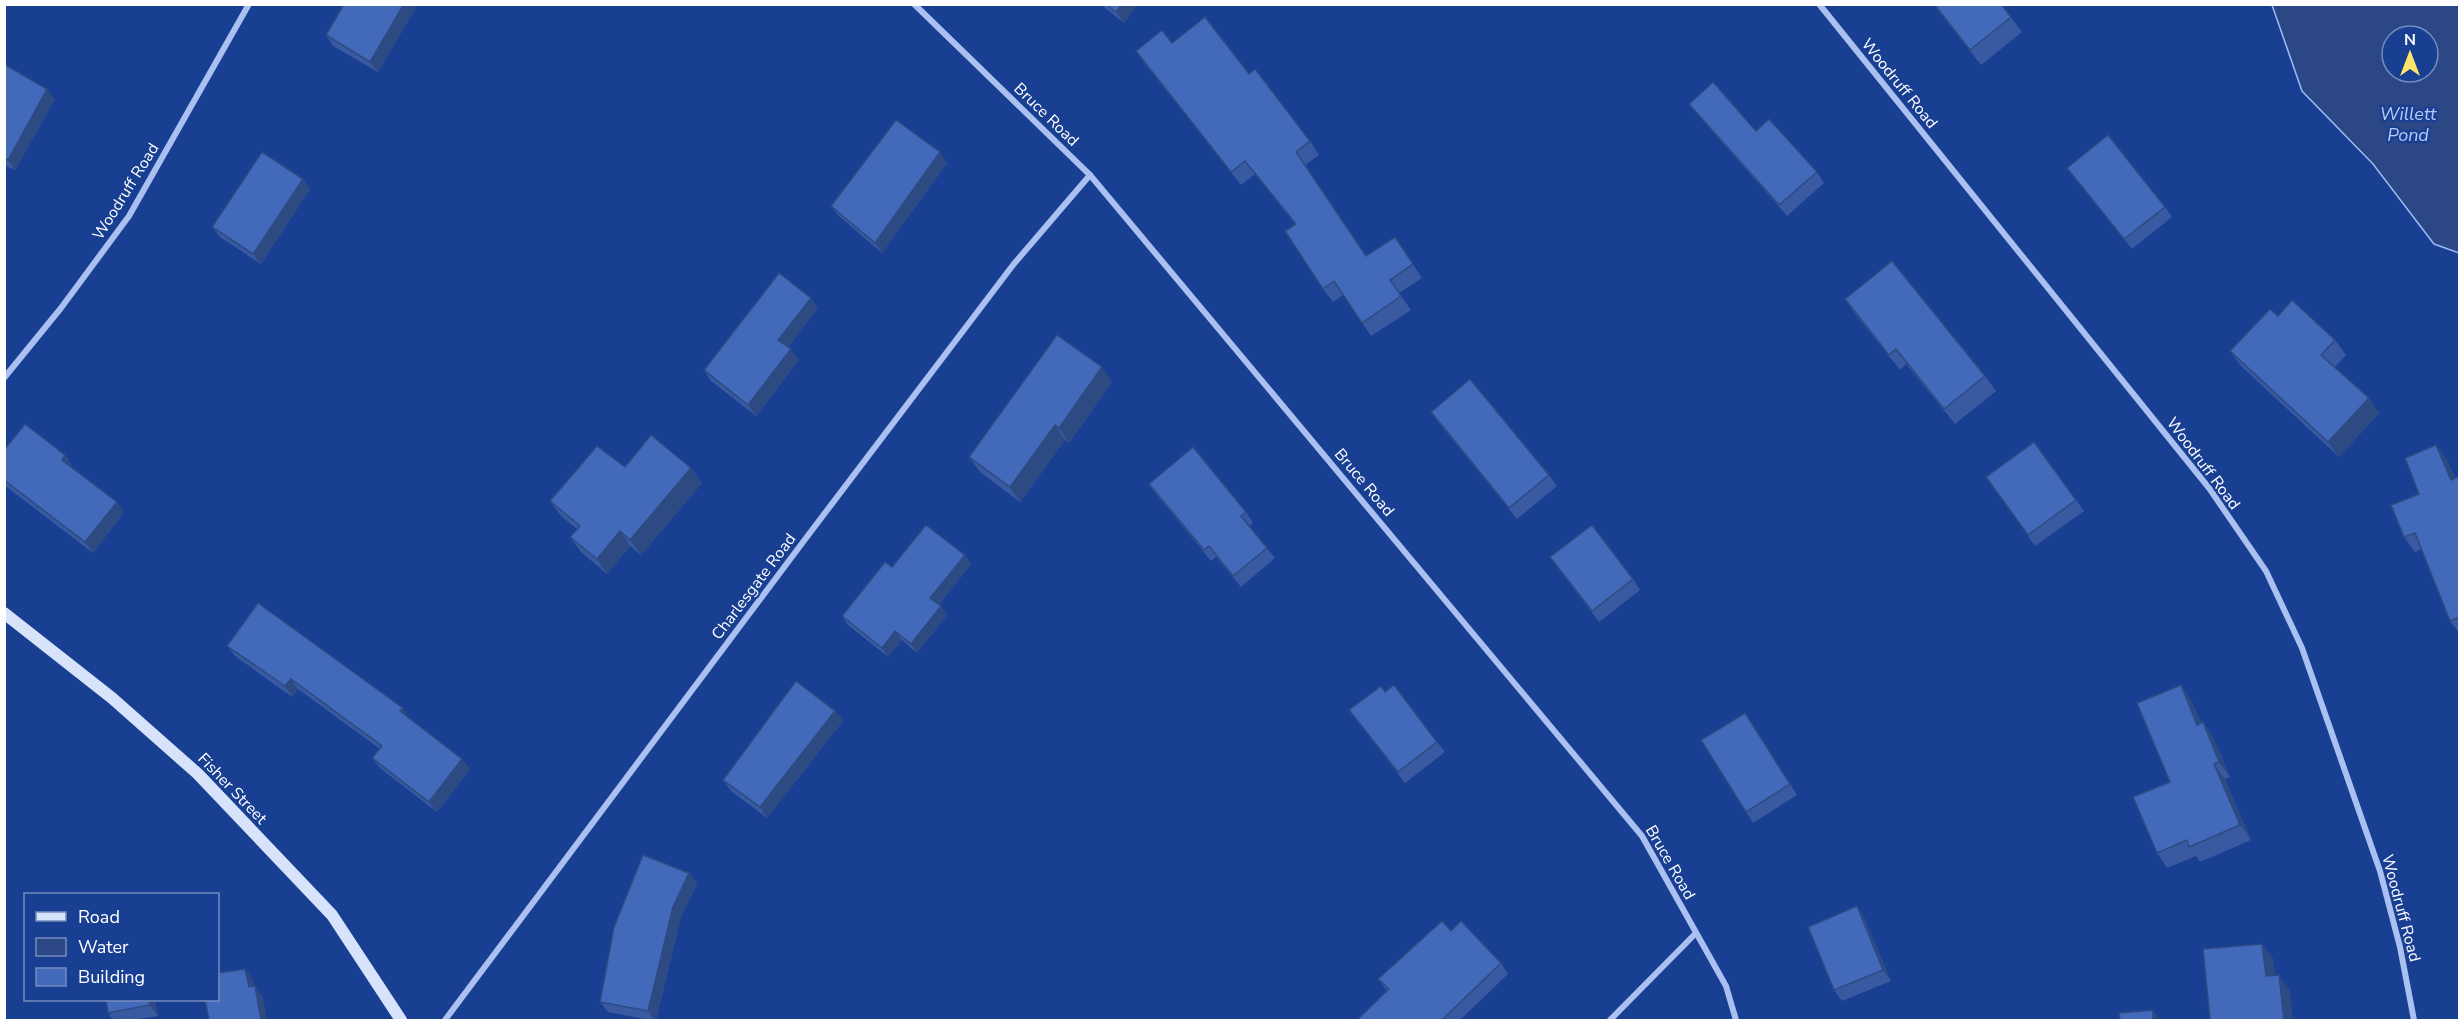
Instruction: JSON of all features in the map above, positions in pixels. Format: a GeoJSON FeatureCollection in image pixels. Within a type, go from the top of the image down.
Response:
{"type":"FeatureCollection","features":[{"type":"Feature","properties":{"kind":"main road","name":"Fisher Street"},"geometry":{"type":"LineString","coordinates":[[4,614],[112,698],[198,774],[332,915],[401,1020]]}},
{"type":"Feature","properties":{"kind":"street","name":"Woodruff Road"},"geometry":{"type":"LineString","coordinates":[[4,378],[61,308],[129,216],[249,4]]}},
{"type":"Feature","properties":{"kind":"street","name":"Bruce Road"},"geometry":{"type":"LineString","coordinates":[[914,4],[1090,175],[1642,836],[1726,986],[1736,1020]]}},
{"type":"Feature","properties":{"kind":"street","name":"Woodruff Road"},"geometry":{"type":"LineString","coordinates":[[1819,4],[2209,488],[2266,572],[2302,648],[2380,871],[2400,947],[2414,1020]]}},
{"type":"Feature","properties":{"kind":"street","name":"Charlesgate Road"},"geometry":{"type":"LineString","coordinates":[[446,1020],[1012,265],[1090,175]]}},
{"type":"Feature","properties":{"kind":"street"},"geometry":{"type":"LineString","coordinates":[[1610,1020],[1696,933]]}},
{"type":"Feature","properties":{"kind":"water","name":"Willett Pond"},"geometry":{"type":"Polygon","coordinates":[[[2272,5],[2459,5],[2459,253],[2434,244],[2373,164],[2302,91],[2272,5]]]}},
{"type":"Feature","properties":{"kind":"building"},"geometry":{"type":"Polygon","coordinates":[[[344,4],[404,4],[370,62],[326,35],[344,4]]]}},
{"type":"Feature","properties":{"kind":"building"},"geometry":{"type":"Polygon","coordinates":[[[1106,4],[1122,4],[1116,12],[1106,4]]]}},
{"type":"Feature","properties":{"kind":"building"},"geometry":{"type":"Polygon","coordinates":[[[1934,4],[2001,4],[2011,17],[1970,50],[1934,4]]]}},
{"type":"Feature","properties":{"kind":"building"},"geometry":{"type":"Polygon","coordinates":[[[1205,17],[1249,74],[1255,69],[1310,141],[1296,152],[1366,256],[1395,237],[1413,264],[1390,280],[1401,296],[1362,323],[1334,281],[1323,289],[1285,231],[1296,224],[1245,161],[1231,172],[1136,51],[1162,30],[1172,43],[1205,17]]]}},
{"type":"Feature","properties":{"kind":"building"},"geometry":{"type":"Polygon","coordinates":[[[4,64],[47,89],[8,160],[4,158],[4,64]]]}},
{"type":"Feature","properties":{"kind":"building"},"geometry":{"type":"Polygon","coordinates":[[[1713,82],[1756,131],[1769,119],[1817,172],[1779,205],[1689,104],[1713,82]]]}},
{"type":"Feature","properties":{"kind":"building"},"geometry":{"type":"Polygon","coordinates":[[[896,120],[940,152],[875,243],[831,206],[896,120]]]}},
{"type":"Feature","properties":{"kind":"building"},"geometry":{"type":"Polygon","coordinates":[[[2108,135],[2165,207],[2124,239],[2067,168],[2108,135]]]}},
{"type":"Feature","properties":{"kind":"building"},"geometry":{"type":"Polygon","coordinates":[[[262,152],[303,179],[253,254],[212,227],[262,152]]]}},
{"type":"Feature","properties":{"kind":"building"},"geometry":{"type":"Polygon","coordinates":[[[1892,261],[1985,376],[1944,409],[1896,349],[1889,355],[1845,299],[1892,261]]]}},
{"type":"Feature","properties":{"kind":"building"},"geometry":{"type":"Polygon","coordinates":[[[779,273],[811,298],[778,340],[791,349],[748,405],[704,370],[779,273]]]}},
{"type":"Feature","properties":{"kind":"building"},"geometry":{"type":"Polygon","coordinates":[[[2292,300],[2335,340],[2321,355],[2369,398],[2328,442],[2230,351],[2270,309],[2278,316],[2292,300]]]}},
{"type":"Feature","properties":{"kind":"building"},"geometry":{"type":"Polygon","coordinates":[[[1057,335],[1102,367],[1059,428],[1055,425],[1010,487],[969,457],[1057,335]]]}},
{"type":"Feature","properties":{"kind":"building"},"geometry":{"type":"Polygon","coordinates":[[[1470,379],[1549,475],[1509,508],[1431,412],[1470,379]]]}},
{"type":"Feature","properties":{"kind":"building"},"geometry":{"type":"Polygon","coordinates":[[[25,424],[65,455],[62,460],[117,502],[85,542],[4,480],[4,450],[25,424]]]}},
{"type":"Feature","properties":{"kind":"building"},"geometry":{"type":"Polygon","coordinates":[[[651,435],[691,468],[630,540],[620,531],[597,559],[570,537],[580,526],[550,501],[597,446],[625,467],[651,435]]]}},
{"type":"Feature","properties":{"kind":"building"},"geometry":{"type":"Polygon","coordinates":[[[2034,442],[2076,500],[2028,535],[1986,477],[2034,442]]]}},
{"type":"Feature","properties":{"kind":"building"},"geometry":{"type":"Polygon","coordinates":[[[2436,445],[2451,480],[2460,476],[2460,617],[2450,621],[2415,533],[2404,537],[2391,505],[2419,494],[2405,458],[2436,445]]]}},
{"type":"Feature","properties":{"kind":"building"},"geometry":{"type":"Polygon","coordinates":[[[1193,447],[1246,512],[1241,516],[1267,548],[1233,576],[1209,546],[1204,550],[1149,484],[1193,447]]]}},
{"type":"Feature","properties":{"kind":"building"},"geometry":{"type":"Polygon","coordinates":[[[926,525],[965,555],[930,598],[941,606],[911,644],[895,631],[882,648],[842,616],[885,562],[892,567],[926,525]]]}},
{"type":"Feature","properties":{"kind":"building"},"geometry":{"type":"Polygon","coordinates":[[[1592,525],[1633,579],[1592,611],[1550,557],[1592,525]]]}},
{"type":"Feature","properties":{"kind":"building"},"geometry":{"type":"Polygon","coordinates":[[[258,603],[403,708],[400,711],[462,759],[429,802],[372,758],[382,746],[291,679],[285,686],[227,646],[258,603]]]}},
{"type":"Feature","properties":{"kind":"building"},"geometry":{"type":"Polygon","coordinates":[[[796,681],[835,711],[760,807],[723,780],[796,681]]]}},
{"type":"Feature","properties":{"kind":"building"},"geometry":{"type":"Polygon","coordinates":[[[1394,685],[1437,742],[1398,772],[1349,710],[1381,686],[1385,692],[1394,685]]]}},
{"type":"Feature","properties":{"kind":"building"},"geometry":{"type":"Polygon","coordinates":[[[2181,685],[2197,725],[2203,722],[2219,762],[2214,764],[2240,825],[2189,847],[2187,840],[2157,853],[2133,797],[2170,782],[2137,703],[2181,685]]]}},
{"type":"Feature","properties":{"kind":"building"},"geometry":{"type":"Polygon","coordinates":[[[1745,713],[1790,784],[1746,812],[1701,740],[1745,713]]]}},
{"type":"Feature","properties":{"kind":"building"},"geometry":{"type":"Polygon","coordinates":[[[643,855],[689,873],[673,907],[648,1011],[600,1002],[614,927],[643,855]]]}},
{"type":"Feature","properties":{"kind":"building"},"geometry":{"type":"Polygon","coordinates":[[[1857,906],[1883,970],[1834,990],[1808,927],[1857,906]]]}},
{"type":"Feature","properties":{"kind":"building"},"geometry":{"type":"Polygon","coordinates":[[[1442,921],[1451,931],[1461,921],[1501,963],[1442,1020],[1357,1020],[1389,989],[1378,979],[1442,921]]]}},
{"type":"Feature","properties":{"kind":"building"},"geometry":{"type":"Polygon","coordinates":[[[2262,944],[2266,976],[2279,975],[2284,1020],[2210,1020],[2203,949],[2262,944]]]}},
{"type":"Feature","properties":{"kind":"building"},"geometry":{"type":"Polygon","coordinates":[[[245,969],[249,987],[255,986],[261,1020],[209,1020],[205,1001],[219,1001],[219,973],[245,969]]]}},
{"type":"Feature","properties":{"kind":"building"},"geometry":{"type":"Polygon","coordinates":[[[106,1001],[149,1001],[150,1005],[108,1013],[106,1001]]]}},
{"type":"Feature","properties":{"kind":"building"},"geometry":{"type":"Polygon","coordinates":[[[2153,1010],[2153,1020],[2120,1020],[2119,1013],[2153,1010]]]}}]}
